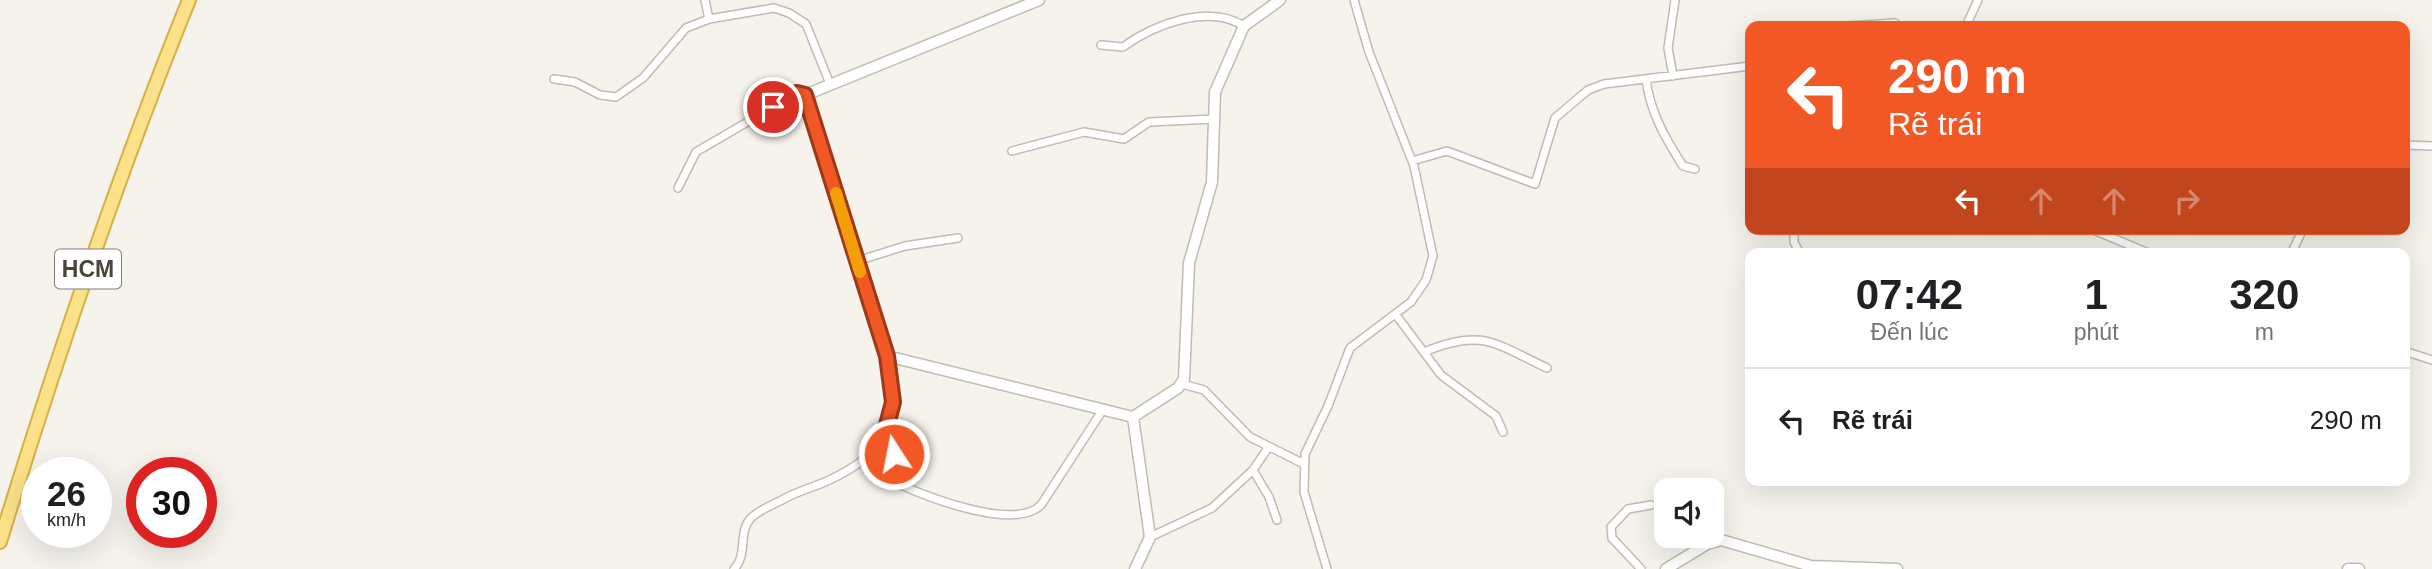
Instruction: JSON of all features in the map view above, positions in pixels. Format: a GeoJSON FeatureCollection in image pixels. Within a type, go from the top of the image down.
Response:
{"type":"FeatureCollection","features":[{"type":"Feature","properties":{"kind":"highway","name":"HCM"},"geometry":{"type":"LineString","coordinates":[[0,542],[72,315],[122,171],[188,0]]}},
{"type":"Feature","properties":{"kind":"street"},"geometry":{"type":"LineString","coordinates":[[705,0],[709,19]]}},
{"type":"Feature","properties":{"kind":"street"},"geometry":{"type":"LineString","coordinates":[[678,188],[696,152],[797,93],[805,95],[1039,0]]}},
{"type":"Feature","properties":{"kind":"street"},"geometry":{"type":"LineString","coordinates":[[1133,417],[1182,384],[1185,373],[1189,263],[1212,182],[1218,85],[1244,26],[1280,0]]}},
{"type":"Feature","properties":{"kind":"street"},"geometry":{"type":"LineString","coordinates":[[1327,569],[1304,492],[1302,463],[1350,348],[1396,315],[1421,289],[1433,256],[1412,161],[1369,52],[1354,0]]}},
{"type":"Feature","properties":{"kind":"street"},"geometry":{"type":"LineString","coordinates":[[1673,76],[1668,48],[1675,0]]}},
{"type":"Feature","properties":{"kind":"street"},"geometry":{"type":"LineString","coordinates":[[1968,21],[1978,0]]}},
{"type":"Feature","properties":{"kind":"street"},"geometry":{"type":"LineString","coordinates":[[554,79],[575,82],[600,95],[615,97],[643,78],[682,31],[709,19],[774,8],[789,13],[811,31],[830,84]]}},
{"type":"Feature","properties":{"kind":"street"},"geometry":{"type":"LineString","coordinates":[[1101,45],[1123,47],[1137,36],[1188,16],[1232,20],[1244,26]]}},
{"type":"Feature","properties":{"kind":"street"},"geometry":{"type":"LineString","coordinates":[[1412,161],[1447,151],[1535,184],[1558,114],[1595,86],[1745,67]]}},
{"type":"Feature","properties":{"kind":"street"},"geometry":{"type":"LineString","coordinates":[[1646,79],[1660,129],[1683,166],[1695,169]]}},
{"type":"Feature","properties":{"kind":"street"},"geometry":{"type":"LineString","coordinates":[[734,569],[742,558],[746,528],[751,518],[799,490],[827,481],[848,469],[883,440],[893,402],[887,356],[805,95]]}},
{"type":"Feature","properties":{"kind":"street"},"geometry":{"type":"LineString","coordinates":[[1012,151],[1084,132],[1119,139],[1128,137],[1149,122],[1214,119]]}},
{"type":"Feature","properties":{"kind":"street"},"geometry":{"type":"LineString","coordinates":[[2410,145],[2432,146]]}},
{"type":"Feature","properties":{"kind":"street"},"geometry":{"type":"LineString","coordinates":[[2105,235],[2137,248]]}},
{"type":"Feature","properties":{"kind":"street"},"geometry":{"type":"LineString","coordinates":[[857,261],[905,246],[958,238]]}},
{"type":"Feature","properties":{"kind":"street"},"geometry":{"type":"LineString","coordinates":[[1396,315],[1446,380],[1496,416],[1503,432]]}},
{"type":"Feature","properties":{"kind":"street"},"geometry":{"type":"LineString","coordinates":[[1424,352],[1451,342],[1478,338],[1489,340],[1547,368]]}},
{"type":"Feature","properties":{"kind":"street"},"geometry":{"type":"LineString","coordinates":[[2410,353],[2432,360]]}},
{"type":"Feature","properties":{"kind":"street"},"geometry":{"type":"LineString","coordinates":[[887,356],[1133,417]]}},
{"type":"Feature","properties":{"kind":"street"},"geometry":{"type":"LineString","coordinates":[[1182,384],[1204,390],[1241,430],[1268,448],[1302,463]]}},
{"type":"Feature","properties":{"kind":"street"},"geometry":{"type":"LineString","coordinates":[[883,440],[893,451],[897,478],[904,486],[973,512],[1026,513],[1041,505],[1102,411]]}},
{"type":"Feature","properties":{"kind":"street"},"geometry":{"type":"LineString","coordinates":[[1133,417],[1150,537],[1135,569]]}},
{"type":"Feature","properties":{"kind":"street"},"geometry":{"type":"LineString","coordinates":[[1150,537],[1212,508],[1253,470],[1268,448]]}},
{"type":"Feature","properties":{"kind":"street"},"geometry":{"type":"LineString","coordinates":[[1253,470],[1269,497],[1277,520]]}},
{"type":"Feature","properties":{"kind":"street"},"geometry":{"type":"LineString","coordinates":[[1641,569],[1612,538],[1611,527],[1628,509],[1651,505]]}},
{"type":"Feature","properties":{"kind":"street"},"geometry":{"type":"LineString","coordinates":[[1666,569],[1707,544],[1721,540],[1811,566],[1897,569]]}},
{"type":"Feature","properties":{"kind":"street"},"geometry":{"type":"LineString","coordinates":[[2348,569],[2359,569]]}},
{"type":"Feature","properties":{"kind":"slow traffic"},"geometry":{"type":"LineString","coordinates":[[836,193],[860,272]]}},
{"type":"Feature","properties":{"kind":"route"},"geometry":{"type":"LineString","coordinates":[[773,107],[797,93],[805,95],[887,356],[893,402],[883,440],[894,454]]}}]}
